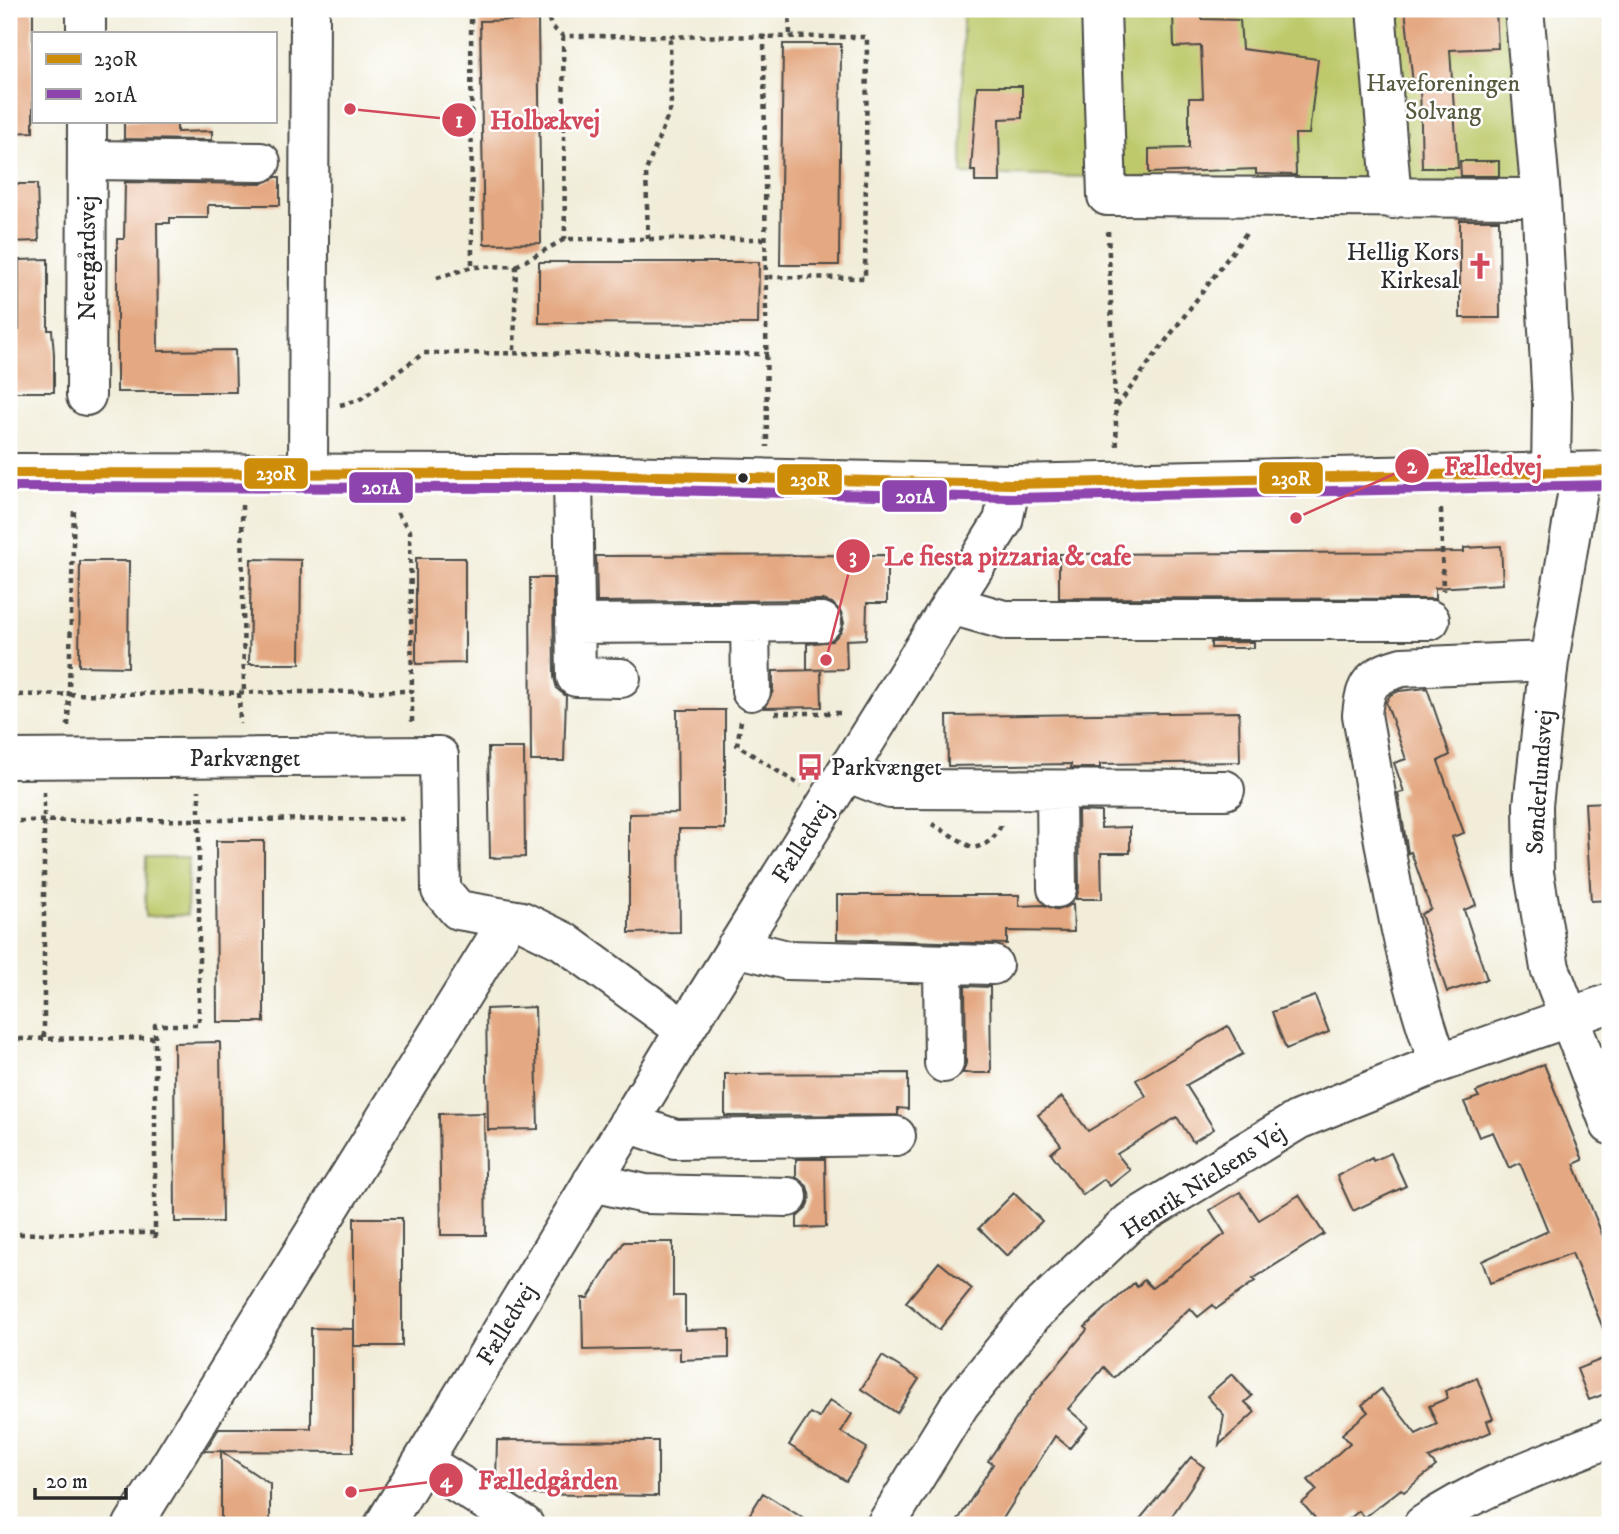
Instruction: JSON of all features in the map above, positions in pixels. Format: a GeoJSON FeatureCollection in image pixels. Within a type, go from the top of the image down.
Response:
{"type":"FeatureCollection","features":[{"type":"Feature","properties":{"kind":"street"},"geometry":{"type":"LineString","coordinates":[[86,9],[86,32]]}},
{"type":"Feature","properties":{"kind":"street"},"geometry":{"type":"LineString","coordinates":[[308,473],[310,9]]}},
{"type":"Feature","properties":{"kind":"street"},"geometry":{"type":"LineString","coordinates":[[1101,9],[1107,196],[1392,199],[1541,198],[1524,9]]}},
{"type":"Feature","properties":{"kind":"street"},"geometry":{"type":"LineString","coordinates":[[1376,9],[1392,199]]}},
{"type":"Feature","properties":{"kind":"street","name":"Neergårdsvej"},"geometry":{"type":"LineString","coordinates":[[86,396],[87,122]]}},
{"type":"Feature","properties":{"kind":"street"},"geometry":{"type":"LineString","coordinates":[[87,160],[261,162]]}},
{"type":"Feature","properties":{"kind":"street","name":"Sønderlundsvej"},"geometry":{"type":"LineString","coordinates":[[1541,198],[1552,404],[1581,472],[1549,661],[1533,805],[1534,873],[1550,968],[1610,1125]]}},
{"type":"Feature","properties":{"kind":"street"},"geometry":{"type":"LineString","coordinates":[[9,473],[573,474],[1011,484],[1581,472]]}},
{"type":"Feature","properties":{"kind":"street"},"geometry":{"type":"LineString","coordinates":[[573,474],[576,677],[621,678]]}},
{"type":"Feature","properties":{"kind":"street","name":"Fælledvej"},"geometry":{"type":"LineString","coordinates":[[384,1525],[736,947],[1003,521],[1011,484]]}},
{"type":"Feature","properties":{"kind":"street"},"geometry":{"type":"LineString","coordinates":[[951,606],[1004,620],[1430,620]]}},
{"type":"Feature","properties":{"kind":"street"},"geometry":{"type":"LineString","coordinates":[[750,622],[755,708]]}},
{"type":"Feature","properties":{"kind":"street"},"geometry":{"type":"LineString","coordinates":[[575,624],[822,622]]}},
{"type":"Feature","properties":{"kind":"street"},"geometry":{"type":"LineString","coordinates":[[1439,1063],[1419,1009],[1398,921],[1362,715],[1364,691],[1378,674],[1402,667],[1549,661]]}},
{"type":"Feature","properties":{"kind":"street","name":"Parkvænget"},"geometry":{"type":"LineString","coordinates":[[26,759],[439,757],[441,890],[458,910],[522,921],[563,941],[685,1030]]}},
{"type":"Feature","properties":{"kind":"street"},"geometry":{"type":"LineString","coordinates":[[837,787],[1226,790]]}},
{"type":"Feature","properties":{"kind":"street"},"geometry":{"type":"LineString","coordinates":[[1056,790],[1057,888]]}},
{"type":"Feature","properties":{"kind":"street"},"geometry":{"type":"LineString","coordinates":[[134,1525],[509,919]]}},
{"type":"Feature","properties":{"kind":"street"},"geometry":{"type":"LineString","coordinates":[[736,947],[787,961],[993,965]]}},
{"type":"Feature","properties":{"kind":"street"},"geometry":{"type":"LineString","coordinates":[[943,964],[944,1063]]}},
{"type":"Feature","properties":{"kind":"street","name":"Henrik Nielsens Vej"},"geometry":{"type":"LineString","coordinates":[[886,1525],[960,1404],[1033,1314],[1130,1222],[1298,1120],[1439,1063],[1610,1003]]}},
{"type":"Feature","properties":{"kind":"street"},"geometry":{"type":"LineString","coordinates":[[628,1123],[675,1139],[896,1136]]}},
{"type":"Feature","properties":{"kind":"street"},"geometry":{"type":"LineString","coordinates":[[592,1182],[645,1194],[788,1197]]}},
{"type":"Feature","properties":{"kind":"street"},"geometry":{"type":"LineString","coordinates":[[1423,1525],[1444,1511],[1524,1472],[1610,1438]]}},
{"type":"Feature","properties":{"kind":"street"},"geometry":{"type":"LineString","coordinates":[[424,1462],[524,1525]]}},
{"type":"Feature","properties":{"kind":"path"},"geometry":{"type":"LineString","coordinates":[[471,9],[472,267]]}},
{"type":"Feature","properties":{"kind":"path"},"geometry":{"type":"LineString","coordinates":[[546,9],[551,26],[563,36],[867,37],[865,278],[767,277]]}},
{"type":"Feature","properties":{"kind":"path"},"geometry":{"type":"LineString","coordinates":[[789,9],[790,35]]}},
{"type":"Feature","properties":{"kind":"path"},"geometry":{"type":"LineString","coordinates":[[764,35],[768,355],[766,479]]}},
{"type":"Feature","properties":{"kind":"path"},"geometry":{"type":"LineString","coordinates":[[563,36],[565,239]]}},
{"type":"Feature","properties":{"kind":"path"},"geometry":{"type":"LineString","coordinates":[[648,239],[646,171],[671,108],[670,36]]}},
{"type":"Feature","properties":{"kind":"path"},"geometry":{"type":"LineString","coordinates":[[1107,196],[1118,482]]}},
{"type":"Feature","properties":{"kind":"path"},"geometry":{"type":"LineString","coordinates":[[1116,407],[1273,198]]}},
{"type":"Feature","properties":{"kind":"path"},"geometry":{"type":"LineString","coordinates":[[437,278],[472,267],[516,266],[565,239],[766,239]]}},
{"type":"Feature","properties":{"kind":"path"},"geometry":{"type":"LineString","coordinates":[[514,352],[516,266]]}},
{"type":"Feature","properties":{"kind":"path"},"geometry":{"type":"LineString","coordinates":[[309,415],[359,400],[424,353],[768,355]]}},
{"type":"Feature","properties":{"kind":"path"},"geometry":{"type":"LineString","coordinates":[[69,694],[75,473]]}},
{"type":"Feature","properties":{"kind":"path"},"geometry":{"type":"LineString","coordinates":[[242,473],[244,693]]}},
{"type":"Feature","properties":{"kind":"path"},"geometry":{"type":"LineString","coordinates":[[9,695],[412,691],[410,531],[398,514],[397,473]]}},
{"type":"Feature","properties":{"kind":"path"},"geometry":{"type":"LineString","coordinates":[[1430,620],[1443,600],[1441,474]]}},
{"type":"Feature","properties":{"kind":"path"},"geometry":{"type":"LineString","coordinates":[[837,787],[744,752],[737,745],[741,719],[755,708],[883,714]]}},
{"type":"Feature","properties":{"kind":"path"},"geometry":{"type":"LineString","coordinates":[[9,1234],[155,1235],[155,1025],[199,1025],[199,758]]}},
{"type":"Feature","properties":{"kind":"path"},"geometry":{"type":"LineString","coordinates":[[26,759],[44,821],[44,1039]]}},
{"type":"Feature","properties":{"kind":"path"},"geometry":{"type":"LineString","coordinates":[[9,821],[440,820]]}},
{"type":"Feature","properties":{"kind":"path"},"geometry":{"type":"LineString","coordinates":[[9,1039],[155,1038]]}},
{"type":"Feature","properties":{"kind":"green space","name":"Haveforeningen Solvang"},"geometry":{"type":"Polygon","coordinates":[[[963,9],[1525,9],[1542,188],[962,174],[963,9]]]}},
{"type":"Feature","properties":{"kind":"green space"},"geometry":{"type":"Polygon","coordinates":[[[146,858],[188,858],[187,915],[145,917],[146,858]]]}},
{"type":"Feature","properties":{"kind":"building"},"geometry":{"type":"Polygon","coordinates":[[[9,9],[33,9],[33,132],[9,133],[9,9]]]}},
{"type":"Feature","properties":{"kind":"building"},"geometry":{"type":"Polygon","coordinates":[[[1173,9],[1201,9],[1202,19],[1240,20],[1242,49],[1318,59],[1309,134],[1295,134],[1296,175],[1256,174],[1256,169],[1149,173],[1149,149],[1189,148],[1189,98],[1203,98],[1201,46],[1174,47],[1173,9]]]}},
{"type":"Feature","properties":{"kind":"building"},"geometry":{"type":"Polygon","coordinates":[[[1405,9],[1496,9],[1498,48],[1450,50],[1458,168],[1422,168],[1420,83],[1413,84],[1405,9]]]}},
{"type":"Feature","properties":{"kind":"building"},"geometry":{"type":"Polygon","coordinates":[[[538,20],[541,243],[484,244],[480,21],[538,20]]]}},
{"type":"Feature","properties":{"kind":"building"},"geometry":{"type":"Polygon","coordinates":[[[783,44],[841,44],[839,265],[780,265],[783,44]]]}},
{"type":"Feature","properties":{"kind":"building"},"geometry":{"type":"Polygon","coordinates":[[[977,86],[1022,86],[1022,118],[999,119],[1000,182],[975,182],[975,171],[971,171],[977,86]]]}},
{"type":"Feature","properties":{"kind":"building"},"geometry":{"type":"Polygon","coordinates":[[[124,122],[177,122],[177,132],[212,131],[212,140],[124,139],[124,122]]]}},
{"type":"Feature","properties":{"kind":"building"},"geometry":{"type":"Polygon","coordinates":[[[1460,161],[1499,161],[1499,176],[1461,176],[1460,161]]]}},
{"type":"Feature","properties":{"kind":"building"},"geometry":{"type":"Polygon","coordinates":[[[280,177],[280,205],[208,205],[208,218],[170,218],[170,223],[157,223],[158,351],[235,350],[236,392],[117,392],[117,239],[124,239],[125,182],[261,184],[280,177]]]}},
{"type":"Feature","properties":{"kind":"building"},"geometry":{"type":"Polygon","coordinates":[[[15,184],[37,184],[39,241],[9,242],[9,206],[15,206],[15,184]]]}},
{"type":"Feature","properties":{"kind":"building","name":"Hellig Kors Kirkesal"},"geometry":{"type":"Polygon","coordinates":[[[1460,220],[1499,220],[1500,318],[1460,318],[1460,220]]]}},
{"type":"Feature","properties":{"kind":"building"},"geometry":{"type":"Polygon","coordinates":[[[48,259],[48,330],[52,330],[54,392],[9,392],[9,344],[16,344],[16,330],[19,330],[19,260],[48,259]]]}},
{"type":"Feature","properties":{"kind":"building"},"geometry":{"type":"Polygon","coordinates":[[[539,262],[759,262],[758,324],[539,323],[539,262]]]}},
{"type":"Feature","properties":{"kind":"building"},"geometry":{"type":"Polygon","coordinates":[[[1501,546],[1503,584],[1435,588],[1435,599],[1059,598],[1059,554],[1464,552],[1464,548],[1501,546]]]}},
{"type":"Feature","properties":{"kind":"building"},"geometry":{"type":"Polygon","coordinates":[[[887,555],[887,603],[867,603],[866,639],[846,640],[847,669],[807,670],[807,644],[832,641],[841,632],[844,623],[841,612],[832,603],[822,600],[597,602],[596,556],[887,555]]]}},
{"type":"Feature","properties":{"kind":"building"},"geometry":{"type":"Polygon","coordinates":[[[416,558],[465,558],[465,663],[416,664],[416,558]]]}},
{"type":"Feature","properties":{"kind":"building"},"geometry":{"type":"Polygon","coordinates":[[[251,559],[301,560],[300,664],[249,664],[251,559]]]}},
{"type":"Feature","properties":{"kind":"building"},"geometry":{"type":"Polygon","coordinates":[[[80,561],[129,561],[128,667],[79,666],[80,561]]]}},
{"type":"Feature","properties":{"kind":"building"},"geometry":{"type":"Polygon","coordinates":[[[530,578],[553,578],[554,677],[557,689],[566,696],[564,761],[531,761],[530,578]]]}},
{"type":"Feature","properties":{"kind":"building"},"geometry":{"type":"Polygon","coordinates":[[[1211,642],[1254,642],[1254,648],[1211,648],[1211,642]]]}},
{"type":"Feature","properties":{"kind":"building"},"geometry":{"type":"Polygon","coordinates":[[[821,670],[822,707],[764,708],[773,691],[773,671],[821,670]]]}},
{"type":"Feature","properties":{"kind":"building"},"geometry":{"type":"Polygon","coordinates":[[[1427,688],[1450,755],[1438,761],[1464,833],[1452,837],[1476,905],[1464,910],[1487,979],[1447,992],[1421,914],[1431,909],[1411,852],[1408,853],[1398,793],[1404,792],[1394,763],[1406,759],[1386,702],[1390,695],[1399,691],[1427,688]]]}},
{"type":"Feature","properties":{"kind":"building"},"geometry":{"type":"Polygon","coordinates":[[[677,710],[725,710],[725,829],[679,829],[680,932],[629,933],[629,814],[678,813],[677,710]]]}},
{"type":"Feature","properties":{"kind":"building"},"geometry":{"type":"Polygon","coordinates":[[[1239,712],[1240,762],[1100,764],[1100,768],[1071,768],[1071,764],[948,766],[947,716],[1239,712]]]}},
{"type":"Feature","properties":{"kind":"building"},"geometry":{"type":"Polygon","coordinates":[[[488,748],[524,748],[525,857],[490,858],[488,748]]]}},
{"type":"Feature","properties":{"kind":"building"},"geometry":{"type":"Polygon","coordinates":[[[1610,802],[1610,900],[1591,901],[1585,803],[1610,802]]]}},
{"type":"Feature","properties":{"kind":"building"},"geometry":{"type":"Polygon","coordinates":[[[1078,811],[1101,812],[1101,828],[1130,827],[1130,853],[1101,853],[1102,899],[1076,899],[1079,888],[1078,811]]]}},
{"type":"Feature","properties":{"kind":"building"},"geometry":{"type":"Polygon","coordinates":[[[216,841],[264,841],[264,1022],[217,1022],[216,841]]]}},
{"type":"Feature","properties":{"kind":"building"},"geometry":{"type":"Polygon","coordinates":[[[837,895],[1019,895],[1019,906],[1044,905],[1058,910],[1073,904],[1074,932],[1007,931],[1007,944],[837,939],[837,895]]]}},
{"type":"Feature","properties":{"kind":"building"},"geometry":{"type":"Polygon","coordinates":[[[965,986],[990,987],[991,1073],[963,1073],[966,1063],[965,986]]]}},
{"type":"Feature","properties":{"kind":"building"},"geometry":{"type":"Polygon","coordinates":[[[1315,996],[1329,1032],[1286,1049],[1272,1012],[1315,996]]]}},
{"type":"Feature","properties":{"kind":"building"},"geometry":{"type":"Polygon","coordinates":[[[535,1007],[538,1129],[488,1130],[486,1009],[535,1007]]]}},
{"type":"Feature","properties":{"kind":"building"},"geometry":{"type":"Polygon","coordinates":[[[1228,1026],[1243,1054],[1186,1085],[1214,1129],[1193,1142],[1177,1117],[1117,1154],[1130,1170],[1110,1186],[1104,1179],[1083,1195],[1051,1153],[1061,1145],[1038,1115],[1062,1097],[1088,1131],[1146,1096],[1136,1080],[1228,1026]]]}},
{"type":"Feature","properties":{"kind":"building"},"geometry":{"type":"Polygon","coordinates":[[[220,1042],[222,1222],[175,1222],[174,1043],[220,1042]]]}},
{"type":"Feature","properties":{"kind":"building"},"geometry":{"type":"Polygon","coordinates":[[[1544,1064],[1583,1160],[1574,1164],[1610,1254],[1610,1345],[1572,1253],[1490,1283],[1482,1261],[1548,1231],[1520,1163],[1509,1168],[1493,1132],[1479,1137],[1464,1102],[1479,1097],[1476,1092],[1544,1064]]]}},
{"type":"Feature","properties":{"kind":"building"},"geometry":{"type":"Polygon","coordinates":[[[908,1073],[908,1109],[898,1108],[898,1115],[725,1116],[725,1074],[908,1073]]]}},
{"type":"Feature","properties":{"kind":"building"},"geometry":{"type":"Polygon","coordinates":[[[484,1113],[486,1235],[441,1235],[439,1114],[484,1113]]]}},
{"type":"Feature","properties":{"kind":"building"},"geometry":{"type":"Polygon","coordinates":[[[1391,1153],[1406,1186],[1353,1211],[1337,1176],[1372,1158],[1373,1161],[1391,1153]]]}},
{"type":"Feature","properties":{"kind":"building"},"geometry":{"type":"Polygon","coordinates":[[[796,1159],[825,1159],[826,1227],[797,1228],[797,1217],[806,1209],[810,1197],[807,1186],[796,1177],[796,1159]]]}},
{"type":"Feature","properties":{"kind":"building"},"geometry":{"type":"Polygon","coordinates":[[[1240,1192],[1259,1220],[1299,1195],[1324,1234],[1253,1279],[1255,1281],[1216,1309],[1213,1305],[1198,1317],[1190,1308],[1114,1378],[1104,1367],[1068,1409],[1088,1426],[1070,1448],[1055,1436],[999,1525],[955,1525],[993,1464],[988,1461],[1033,1394],[1087,1330],[1085,1327],[1134,1283],[1137,1287],[1144,1280],[1152,1288],[1225,1234],[1210,1210],[1240,1192]]]}},
{"type":"Feature","properties":{"kind":"building"},"geometry":{"type":"Polygon","coordinates":[[[1014,1193],[1042,1221],[1007,1256],[979,1228],[1014,1193]]]}},
{"type":"Feature","properties":{"kind":"building"},"geometry":{"type":"Polygon","coordinates":[[[354,1218],[402,1218],[402,1346],[354,1346],[354,1218]]]}},
{"type":"Feature","properties":{"kind":"building"},"geometry":{"type":"Polygon","coordinates":[[[624,1242],[673,1242],[673,1296],[685,1296],[685,1330],[729,1329],[729,1358],[680,1360],[680,1348],[583,1350],[582,1298],[588,1298],[624,1242]]]}},
{"type":"Feature","properties":{"kind":"building"},"geometry":{"type":"Polygon","coordinates":[[[939,1262],[972,1289],[939,1330],[906,1302],[939,1262]]]}},
{"type":"Feature","properties":{"kind":"building"},"geometry":{"type":"Polygon","coordinates":[[[311,1328],[353,1329],[353,1452],[205,1451],[219,1428],[311,1428],[311,1328]]]}},
{"type":"Feature","properties":{"kind":"building"},"geometry":{"type":"Polygon","coordinates":[[[882,1356],[919,1379],[897,1413],[861,1389],[882,1356]]]}},
{"type":"Feature","properties":{"kind":"building"},"geometry":{"type":"Polygon","coordinates":[[[1610,1356],[1610,1392],[1589,1400],[1577,1369],[1610,1356]]]}},
{"type":"Feature","properties":{"kind":"building"},"geometry":{"type":"Polygon","coordinates":[[[1232,1374],[1252,1396],[1245,1402],[1255,1412],[1219,1445],[1224,1415],[1207,1396],[1232,1374]]]}},
{"type":"Feature","properties":{"kind":"building"},"geometry":{"type":"Polygon","coordinates":[[[1477,1378],[1493,1419],[1487,1421],[1491,1432],[1429,1458],[1436,1466],[1404,1492],[1401,1489],[1364,1518],[1359,1511],[1342,1525],[1321,1525],[1302,1503],[1317,1490],[1308,1480],[1350,1443],[1342,1434],[1368,1412],[1362,1405],[1381,1389],[1416,1434],[1437,1424],[1429,1406],[1448,1398],[1445,1391],[1477,1378]]]}},
{"type":"Feature","properties":{"kind":"building"},"geometry":{"type":"Polygon","coordinates":[[[830,1400],[852,1414],[841,1432],[867,1448],[846,1481],[789,1445],[810,1413],[819,1418],[830,1400]]]}},
{"type":"Feature","properties":{"kind":"building"},"geometry":{"type":"Polygon","coordinates":[[[497,1440],[658,1441],[658,1496],[517,1494],[496,1482],[497,1440]]]}},
{"type":"Feature","properties":{"kind":"building"},"geometry":{"type":"Polygon","coordinates":[[[221,1451],[270,1484],[270,1525],[221,1525],[221,1451]]]}},
{"type":"Feature","properties":{"kind":"building"},"geometry":{"type":"Polygon","coordinates":[[[1191,1457],[1204,1467],[1166,1525],[1135,1525],[1191,1457]]]}},
{"type":"Feature","properties":{"kind":"building"},"geometry":{"type":"Polygon","coordinates":[[[763,1493],[814,1525],[743,1525],[763,1493]]]}},
{"type":"Feature","properties":{"kind":"transit line","name":"230R"},"geometry":{"type":"LineString","coordinates":[[9,473],[573,474],[1011,484],[1610,471]]}},
{"type":"Feature","properties":{"kind":"transit line","name":"201A"},"geometry":{"type":"LineString","coordinates":[[9,487],[573,488],[1011,498],[1610,485]]}},
{"type":"Feature","properties":{"kind":"place","name":"Holbækvej"},"geometry":{"type":"Point","coordinates":[350,109]}},
{"type":"Feature","properties":{"kind":"place","name":"Hellig Kors Kirkesal"},"geometry":{"type":"Point","coordinates":[1480,266]}},
{"type":"Feature","properties":{"kind":"place","name":"Fælledvej"},"geometry":{"type":"Point","coordinates":[1296,518]}},
{"type":"Feature","properties":{"kind":"place","name":"Le fiesta pizzaria & cafe"},"geometry":{"type":"Point","coordinates":[826,660]}},
{"type":"Feature","properties":{"kind":"place","name":"Parkvænget"},"geometry":{"type":"Point","coordinates":[810,767]}},
{"type":"Feature","properties":{"kind":"place","name":"Fælledgården"},"geometry":{"type":"Point","coordinates":[351,1492]}}]}
